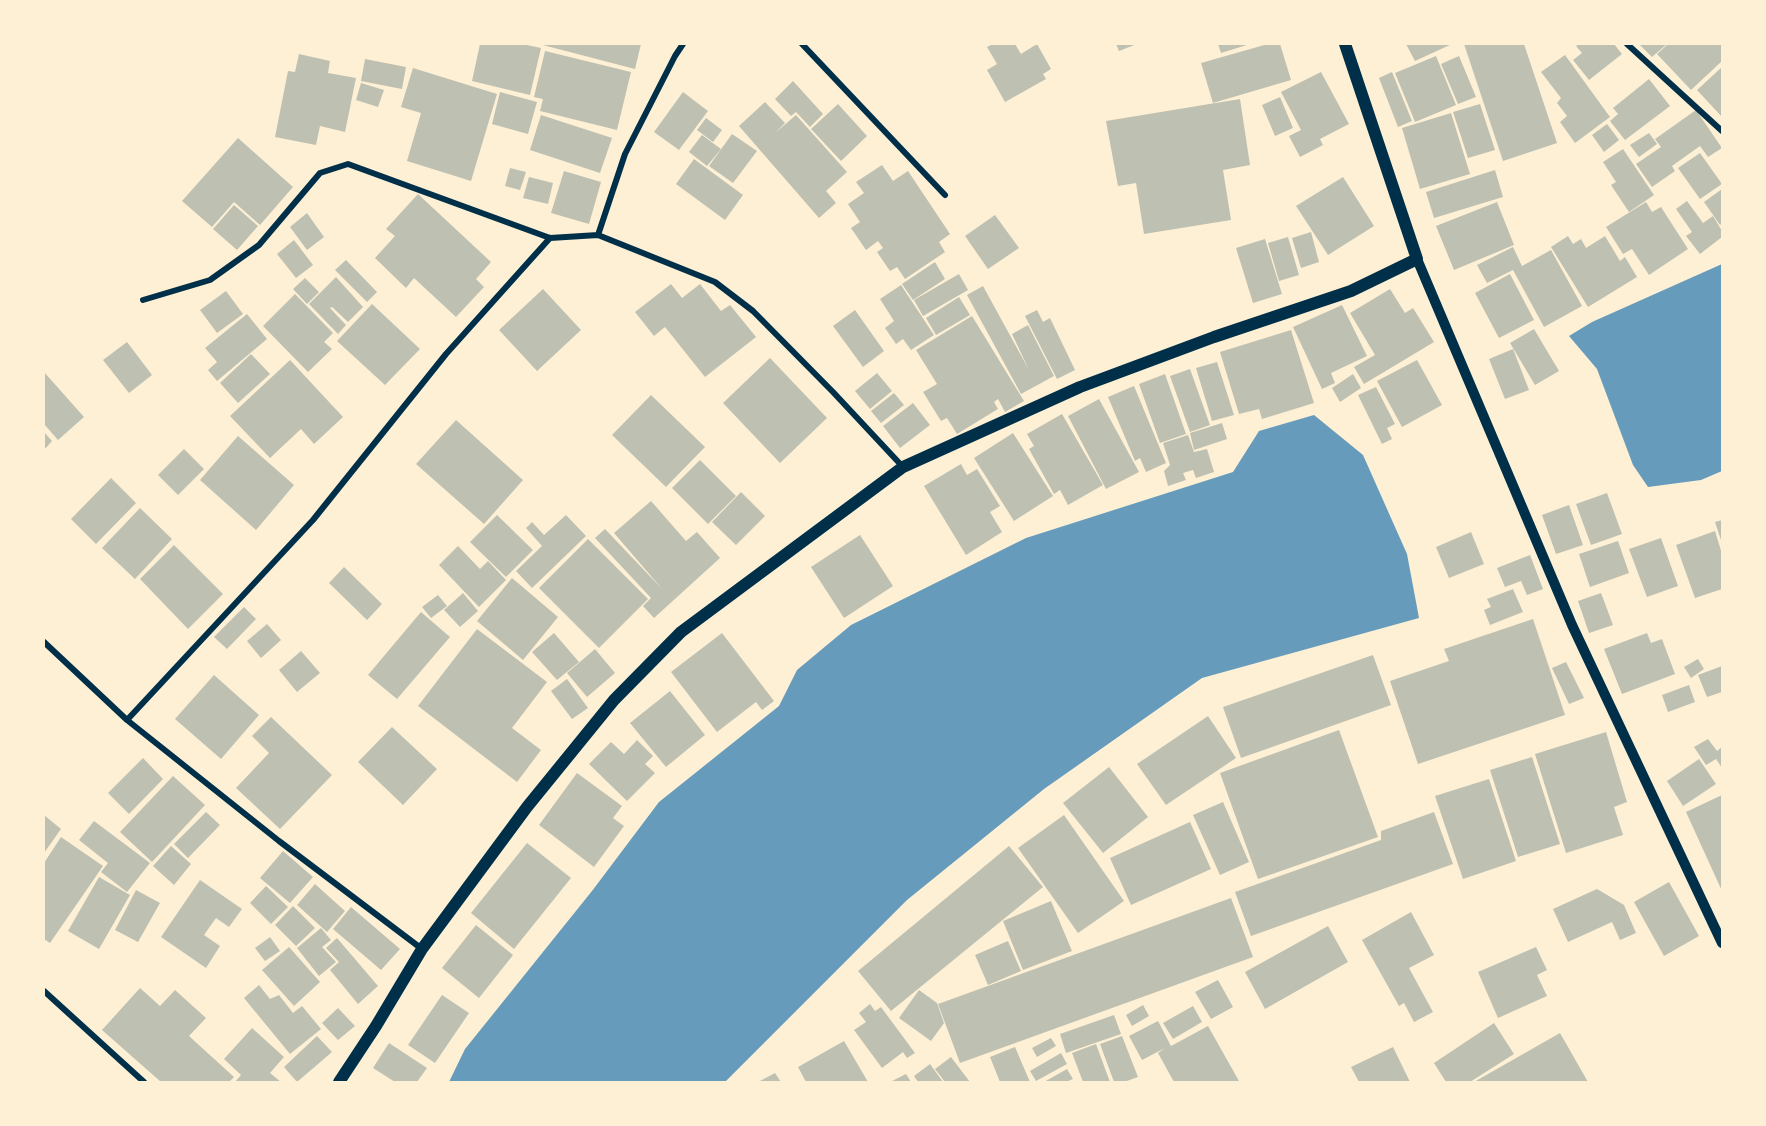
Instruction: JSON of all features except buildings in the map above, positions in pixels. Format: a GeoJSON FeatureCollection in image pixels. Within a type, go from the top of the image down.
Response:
{"type":"FeatureCollection","features":[{"type":"Feature","properties":{"kind":"main road"},"geometry":{"type":"LineString","coordinates":[[339,1083],[422,949],[527,807],[614,700],[690,625],[903,467],[1080,387],[1214,337],[1351,291],[1417,259],[1345,44]]}},
{"type":"Feature","properties":{"kind":"street"},"geometry":{"type":"LineString","coordinates":[[598,235],[625,154],[683,44]]}},
{"type":"Feature","properties":{"kind":"street"},"geometry":{"type":"LineString","coordinates":[[802,44],[945,195]]}},
{"type":"Feature","properties":{"kind":"street"},"geometry":{"type":"LineString","coordinates":[[1627,44],[1722,131]]}},
{"type":"Feature","properties":{"kind":"street"},"geometry":{"type":"LineString","coordinates":[[143,300],[210,280],[259,245],[320,173],[348,164],[550,238],[598,235],[715,282],[753,311],[903,467]]}},
{"type":"Feature","properties":{"kind":"street"},"geometry":{"type":"LineString","coordinates":[[127,720],[313,520],[446,354],[550,238]]}},
{"type":"Feature","properties":{"kind":"street"},"geometry":{"type":"LineString","coordinates":[[1417,259],[1572,625],[1722,943]]}},
{"type":"Feature","properties":{"kind":"street"},"geometry":{"type":"LineString","coordinates":[[44,642],[127,720],[253,821],[422,949]]}},
{"type":"Feature","properties":{"kind":"street"},"geometry":{"type":"LineString","coordinates":[[44,991],[144,1083]]}},
{"type":"Feature","properties":{"kind":"water"},"geometry":{"type":"Polygon","coordinates":[[[1722,264],[1722,471],[1701,480],[1648,487],[1633,465],[1597,369],[1569,336],[1592,322],[1722,264]]]}},
{"type":"Feature","properties":{"kind":"water"},"geometry":{"type":"Polygon","coordinates":[[[1314,415],[1363,455],[1407,554],[1419,618],[1202,678],[1044,789],[907,900],[725,1082],[449,1082],[465,1049],[592,891],[659,802],[779,706],[797,670],[851,625],[1026,538],[1233,472],[1259,431],[1314,415]]]}}]}
